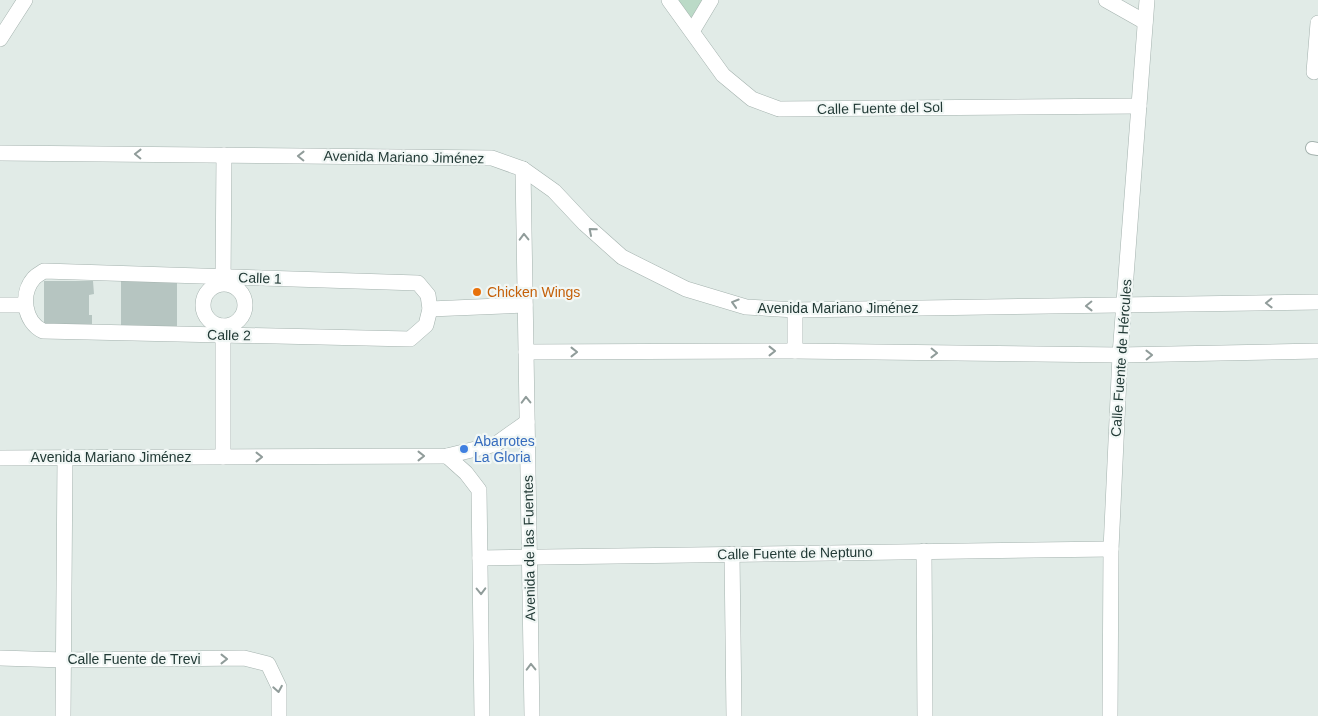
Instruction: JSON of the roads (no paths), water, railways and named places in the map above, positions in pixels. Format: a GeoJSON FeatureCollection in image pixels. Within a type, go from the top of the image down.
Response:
{"type":"FeatureCollection","features":[{"type":"Feature","properties":{"kind":"street"},"geometry":{"type":"LineString","coordinates":[[0,39],[25,0]]}},
{"type":"Feature","properties":{"kind":"street","name":"Calle Fuente del Sol"},"geometry":{"type":"LineString","coordinates":[[670,0],[723,75],[752,98],[779,109],[1139,106]]}},
{"type":"Feature","properties":{"kind":"street"},"geometry":{"type":"LineString","coordinates":[[693,30],[711,0]]}},
{"type":"Feature","properties":{"kind":"street"},"geometry":{"type":"LineString","coordinates":[[1106,0],[1145,22]]}},
{"type":"Feature","properties":{"kind":"street","name":"Calle Fuente de Hércules"},"geometry":{"type":"LineString","coordinates":[[1110,716],[1111,549],[1120,355],[1146,0]]}},
{"type":"Feature","properties":{"kind":"street"},"geometry":{"type":"LineString","coordinates":[[1314,72],[1318,23]]}},
{"type":"Feature","properties":{"kind":"street","name":"Avenida Mariano Jiménez"},"geometry":{"type":"LineString","coordinates":[[0,153],[492,158],[523,169],[554,191],[585,224],[622,257],[686,289],[746,307],[795,310],[1318,302]]}},
{"type":"Feature","properties":{"kind":"street"},"geometry":{"type":"LineString","coordinates":[[223,280],[224,155]]}},
{"type":"Feature","properties":{"kind":"street","name":"Avenida de las Fuentes"},"geometry":{"type":"LineString","coordinates":[[523,169],[532,716]]}},
{"type":"Feature","properties":{"kind":"street","name":"Calle 1"},"geometry":{"type":"LineString","coordinates":[[25,305],[28,288],[34,278],[44,271],[223,280],[418,283],[428,295],[430,309]]}},
{"type":"Feature","properties":{"kind":"street"},"geometry":{"type":"LineString","coordinates":[[223,280],[210,289],[206,295],[203,308],[210,321],[223,331]]}},
{"type":"Feature","properties":{"kind":"street"},"geometry":{"type":"LineString","coordinates":[[223,280],[236,287],[245,298],[246,305],[245,312],[236,323],[223,331]]}},
{"type":"Feature","properties":{"kind":"street"},"geometry":{"type":"LineString","coordinates":[[0,305],[25,305]]}},
{"type":"Feature","properties":{"kind":"street","name":"Calle 2"},"geometry":{"type":"LineString","coordinates":[[25,305],[29,318],[35,327],[43,330],[223,331],[410,339],[426,325],[430,309]]}},
{"type":"Feature","properties":{"kind":"street"},"geometry":{"type":"LineString","coordinates":[[430,309],[525,305]]}},
{"type":"Feature","properties":{"kind":"street"},"geometry":{"type":"LineString","coordinates":[[795,310],[795,351]]}},
{"type":"Feature","properties":{"kind":"street"},"geometry":{"type":"LineString","coordinates":[[223,331],[223,457]]}},
{"type":"Feature","properties":{"kind":"street"},"geometry":{"type":"LineString","coordinates":[[526,352],[795,351],[1120,355],[1318,351]]}},
{"type":"Feature","properties":{"kind":"street","name":"Avenida Mariano Jiménez"},"geometry":{"type":"LineString","coordinates":[[0,458],[447,456],[496,444],[526,422]]}},
{"type":"Feature","properties":{"kind":"street"},"geometry":{"type":"LineString","coordinates":[[447,456],[466,473],[479,490],[482,716]]}},
{"type":"Feature","properties":{"kind":"street"},"geometry":{"type":"LineString","coordinates":[[63,716],[65,458]]}},
{"type":"Feature","properties":{"kind":"street","name":"Calle Fuente de Neptuno"},"geometry":{"type":"LineString","coordinates":[[480,558],[1111,549]]}},
{"type":"Feature","properties":{"kind":"street"},"geometry":{"type":"LineString","coordinates":[[924,551],[925,716]]}},
{"type":"Feature","properties":{"kind":"street"},"geometry":{"type":"LineString","coordinates":[[732,554],[734,716]]}},
{"type":"Feature","properties":{"kind":"street","name":"Calle Fuente de Trevi"},"geometry":{"type":"LineString","coordinates":[[0,658],[64,660],[244,658],[268,664],[279,687],[279,716]]}},
{"type":"Feature","properties":{"kind":"place","name":"Chicken Wings"},"geometry":{"type":"Point","coordinates":[477,292]}},
{"type":"Feature","properties":{"kind":"place","name":"Abarrotes La Gloria"},"geometry":{"type":"Point","coordinates":[464,449]}}]}
